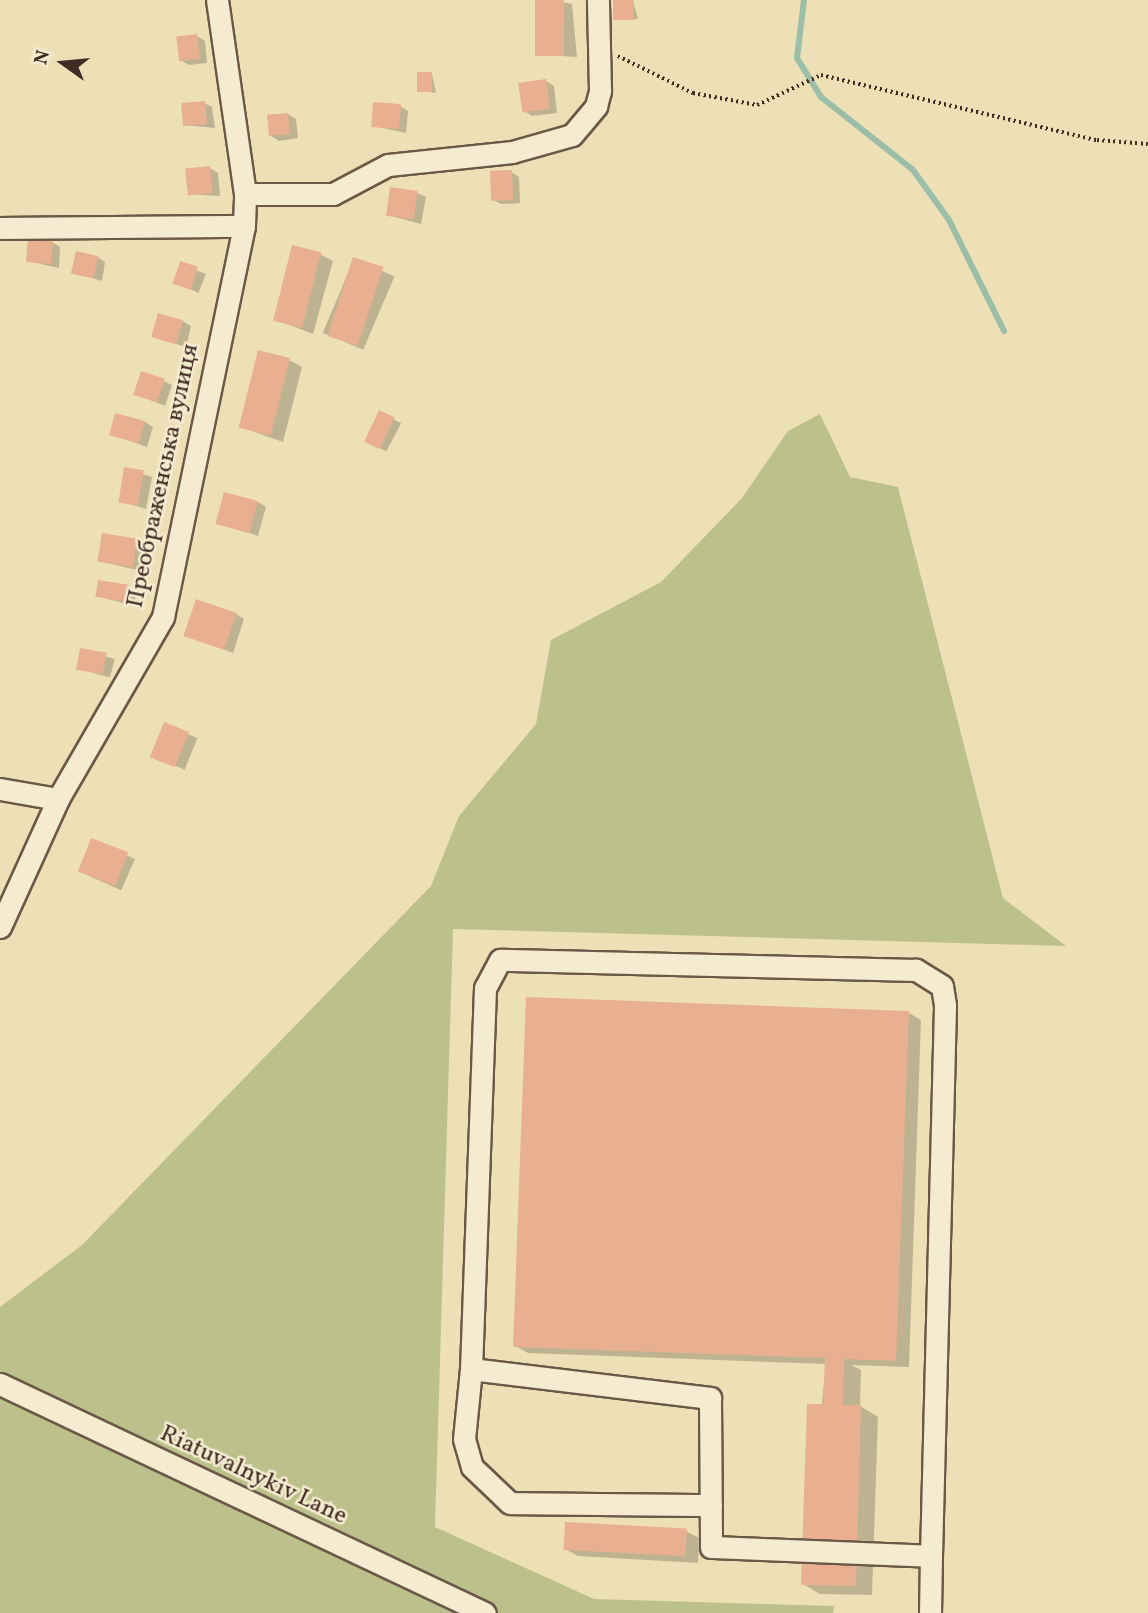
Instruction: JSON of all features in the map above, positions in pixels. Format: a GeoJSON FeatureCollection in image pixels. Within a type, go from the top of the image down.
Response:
{"type":"FeatureCollection","features":[{"type":"Feature","properties":{"kind":"street","name":"Преображенська вулиця"},"geometry":{"type":"LineString","coordinates":[[0,927],[58,799],[163,617],[244,226],[245,194],[217,0]]}},
{"type":"Feature","properties":{"kind":"street"},"geometry":{"type":"LineString","coordinates":[[245,194],[333,194],[388,164],[512,152],[572,135],[596,106],[601,47],[598,0]]}},
{"type":"Feature","properties":{"kind":"street"},"geometry":{"type":"LineString","coordinates":[[0,228],[244,226]]}},
{"type":"Feature","properties":{"kind":"street"},"geometry":{"type":"LineString","coordinates":[[0,789],[58,799]]}},
{"type":"Feature","properties":{"kind":"street"},"geometry":{"type":"LineString","coordinates":[[711,1505],[510,1503],[472,1466],[464,1439],[471,1370],[485,988],[500,960],[931,974],[942,986],[945,1005],[930,1613]]}},
{"type":"Feature","properties":{"kind":"street"},"geometry":{"type":"LineString","coordinates":[[471,1370],[710,1398],[711,1547],[931,1556]]}},
{"type":"Feature","properties":{"kind":"street","name":"Riatuvalnykiv Lane"},"geometry":{"type":"LineString","coordinates":[[0,1384],[485,1613]]}},
{"type":"Feature","properties":{"kind":"path"},"geometry":{"type":"LineString","coordinates":[[601,47],[693,93],[757,105],[821,75],[1097,140],[1148,144]]}},
{"type":"Feature","properties":{"kind":"green space"},"geometry":{"type":"Polygon","coordinates":[[[820,414],[850,477],[898,487],[1003,898],[1066,946],[453,929],[435,1527],[594,1599],[834,1606],[833,1613],[0,1613],[0,1307],[82,1245],[431,886],[459,816],[536,724],[551,640],[661,582],[742,498],[788,431],[820,414]]]}},
{"type":"Feature","properties":{"kind":"building"},"geometry":{"type":"Polygon","coordinates":[[[535,0],[564,0],[564,56],[535,56],[535,0]]]}},
{"type":"Feature","properties":{"kind":"building"},"geometry":{"type":"Polygon","coordinates":[[[613,0],[634,0],[634,20],[613,20],[613,0]]]}},
{"type":"Feature","properties":{"kind":"building"},"geometry":{"type":"Polygon","coordinates":[[[197,34],[200,59],[179,61],[176,37],[197,34]]]}},
{"type":"Feature","properties":{"kind":"building"},"geometry":{"type":"Polygon","coordinates":[[[417,72],[432,72],[432,92],[417,92],[417,72]]]}},
{"type":"Feature","properties":{"kind":"building"},"geometry":{"type":"Polygon","coordinates":[[[546,79],[550,109],[522,113],[518,83],[546,79]]]}},
{"type":"Feature","properties":{"kind":"building"},"geometry":{"type":"Polygon","coordinates":[[[205,101],[207,124],[183,126],[181,103],[205,101]]]}},
{"type":"Feature","properties":{"kind":"building"},"geometry":{"type":"Polygon","coordinates":[[[373,102],[401,104],[399,129],[371,127],[373,102]]]}},
{"type":"Feature","properties":{"kind":"building"},"geometry":{"type":"Polygon","coordinates":[[[288,113],[290,134],[269,136],[267,115],[288,113]]]}},
{"type":"Feature","properties":{"kind":"building"},"geometry":{"type":"Polygon","coordinates":[[[210,166],[213,193],[188,195],[185,169],[210,166]]]}},
{"type":"Feature","properties":{"kind":"building"},"geometry":{"type":"Polygon","coordinates":[[[512,170],[513,200],[491,201],[490,171],[512,170]]]}},
{"type":"Feature","properties":{"kind":"building"},"geometry":{"type":"Polygon","coordinates":[[[390,187],[418,191],[414,220],[386,216],[390,187]]]}},
{"type":"Feature","properties":{"kind":"building"},"geometry":{"type":"Polygon","coordinates":[[[28,239],[53,241],[51,264],[26,262],[28,239]]]}},
{"type":"Feature","properties":{"kind":"building"},"geometry":{"type":"Polygon","coordinates":[[[292,245],[321,252],[302,328],[273,321],[292,245]]]}},
{"type":"Feature","properties":{"kind":"building"},"geometry":{"type":"Polygon","coordinates":[[[76,251],[98,256],[93,279],[71,273],[76,251]]]}},
{"type":"Feature","properties":{"kind":"building"},"geometry":{"type":"Polygon","coordinates":[[[353,257],[383,267],[358,346],[327,336],[353,257]]]}},
{"type":"Feature","properties":{"kind":"building"},"geometry":{"type":"Polygon","coordinates":[[[180,261],[198,267],[191,290],[173,284],[180,261]]]}},
{"type":"Feature","properties":{"kind":"building"},"geometry":{"type":"Polygon","coordinates":[[[158,313],[183,320],[176,344],[151,337],[158,313]]]}},
{"type":"Feature","properties":{"kind":"building"},"geometry":{"type":"Polygon","coordinates":[[[258,350],[290,358],[271,436],[239,428],[258,350]]]}},
{"type":"Feature","properties":{"kind":"building"},"geometry":{"type":"Polygon","coordinates":[[[141,371],[165,379],[157,403],[133,395],[141,371]]]}},
{"type":"Feature","properties":{"kind":"building"},"geometry":{"type":"Polygon","coordinates":[[[379,410],[394,417],[380,449],[364,442],[379,410]]]}},
{"type":"Feature","properties":{"kind":"building"},"geometry":{"type":"Polygon","coordinates":[[[115,413],[145,421],[139,443],[109,435],[115,413]]]}},
{"type":"Feature","properties":{"kind":"building"},"geometry":{"type":"Polygon","coordinates":[[[124,467],[144,470],[138,506],[118,503],[124,467]]]}},
{"type":"Feature","properties":{"kind":"building"},"geometry":{"type":"Polygon","coordinates":[[[224,492],[258,501],[249,533],[215,524],[224,492]]]}},
{"type":"Feature","properties":{"kind":"building"},"geometry":{"type":"Polygon","coordinates":[[[102,533],[138,539],[133,567],[97,562],[102,533]]]}},
{"type":"Feature","properties":{"kind":"building"},"geometry":{"type":"Polygon","coordinates":[[[98,580],[129,585],[126,602],[95,597],[98,580]]]}},
{"type":"Feature","properties":{"kind":"building"},"geometry":{"type":"Polygon","coordinates":[[[196,599],[237,613],[224,650],[183,636],[196,599]]]}},
{"type":"Feature","properties":{"kind":"building"},"geometry":{"type":"Polygon","coordinates":[[[80,648],[107,653],[103,674],[76,670],[80,648]]]}},
{"type":"Feature","properties":{"kind":"building"},"geometry":{"type":"Polygon","coordinates":[[[164,722],[189,732],[175,767],[150,757],[164,722]]]}},
{"type":"Feature","properties":{"kind":"building"},"geometry":{"type":"Polygon","coordinates":[[[91,838],[128,852],[115,886],[78,872],[91,838]]]}},
{"type":"Feature","properties":{"kind":"building"},"geometry":{"type":"Polygon","coordinates":[[[526,997],[909,1011],[896,1361],[844,1359],[843,1405],[861,1405],[856,1586],[801,1585],[807,1404],[823,1404],[825,1358],[513,1347],[526,997]]]}},
{"type":"Feature","properties":{"kind":"building"},"geometry":{"type":"Polygon","coordinates":[[[565,1522],[687,1528],[685,1556],[564,1550],[565,1522]]]}},
{"type":"Feature","properties":{"kind":"waterway"},"geometry":{"type":"LineString","coordinates":[[804,0],[797,58],[821,97],[913,170],[949,220],[1004,331]]}}]}
